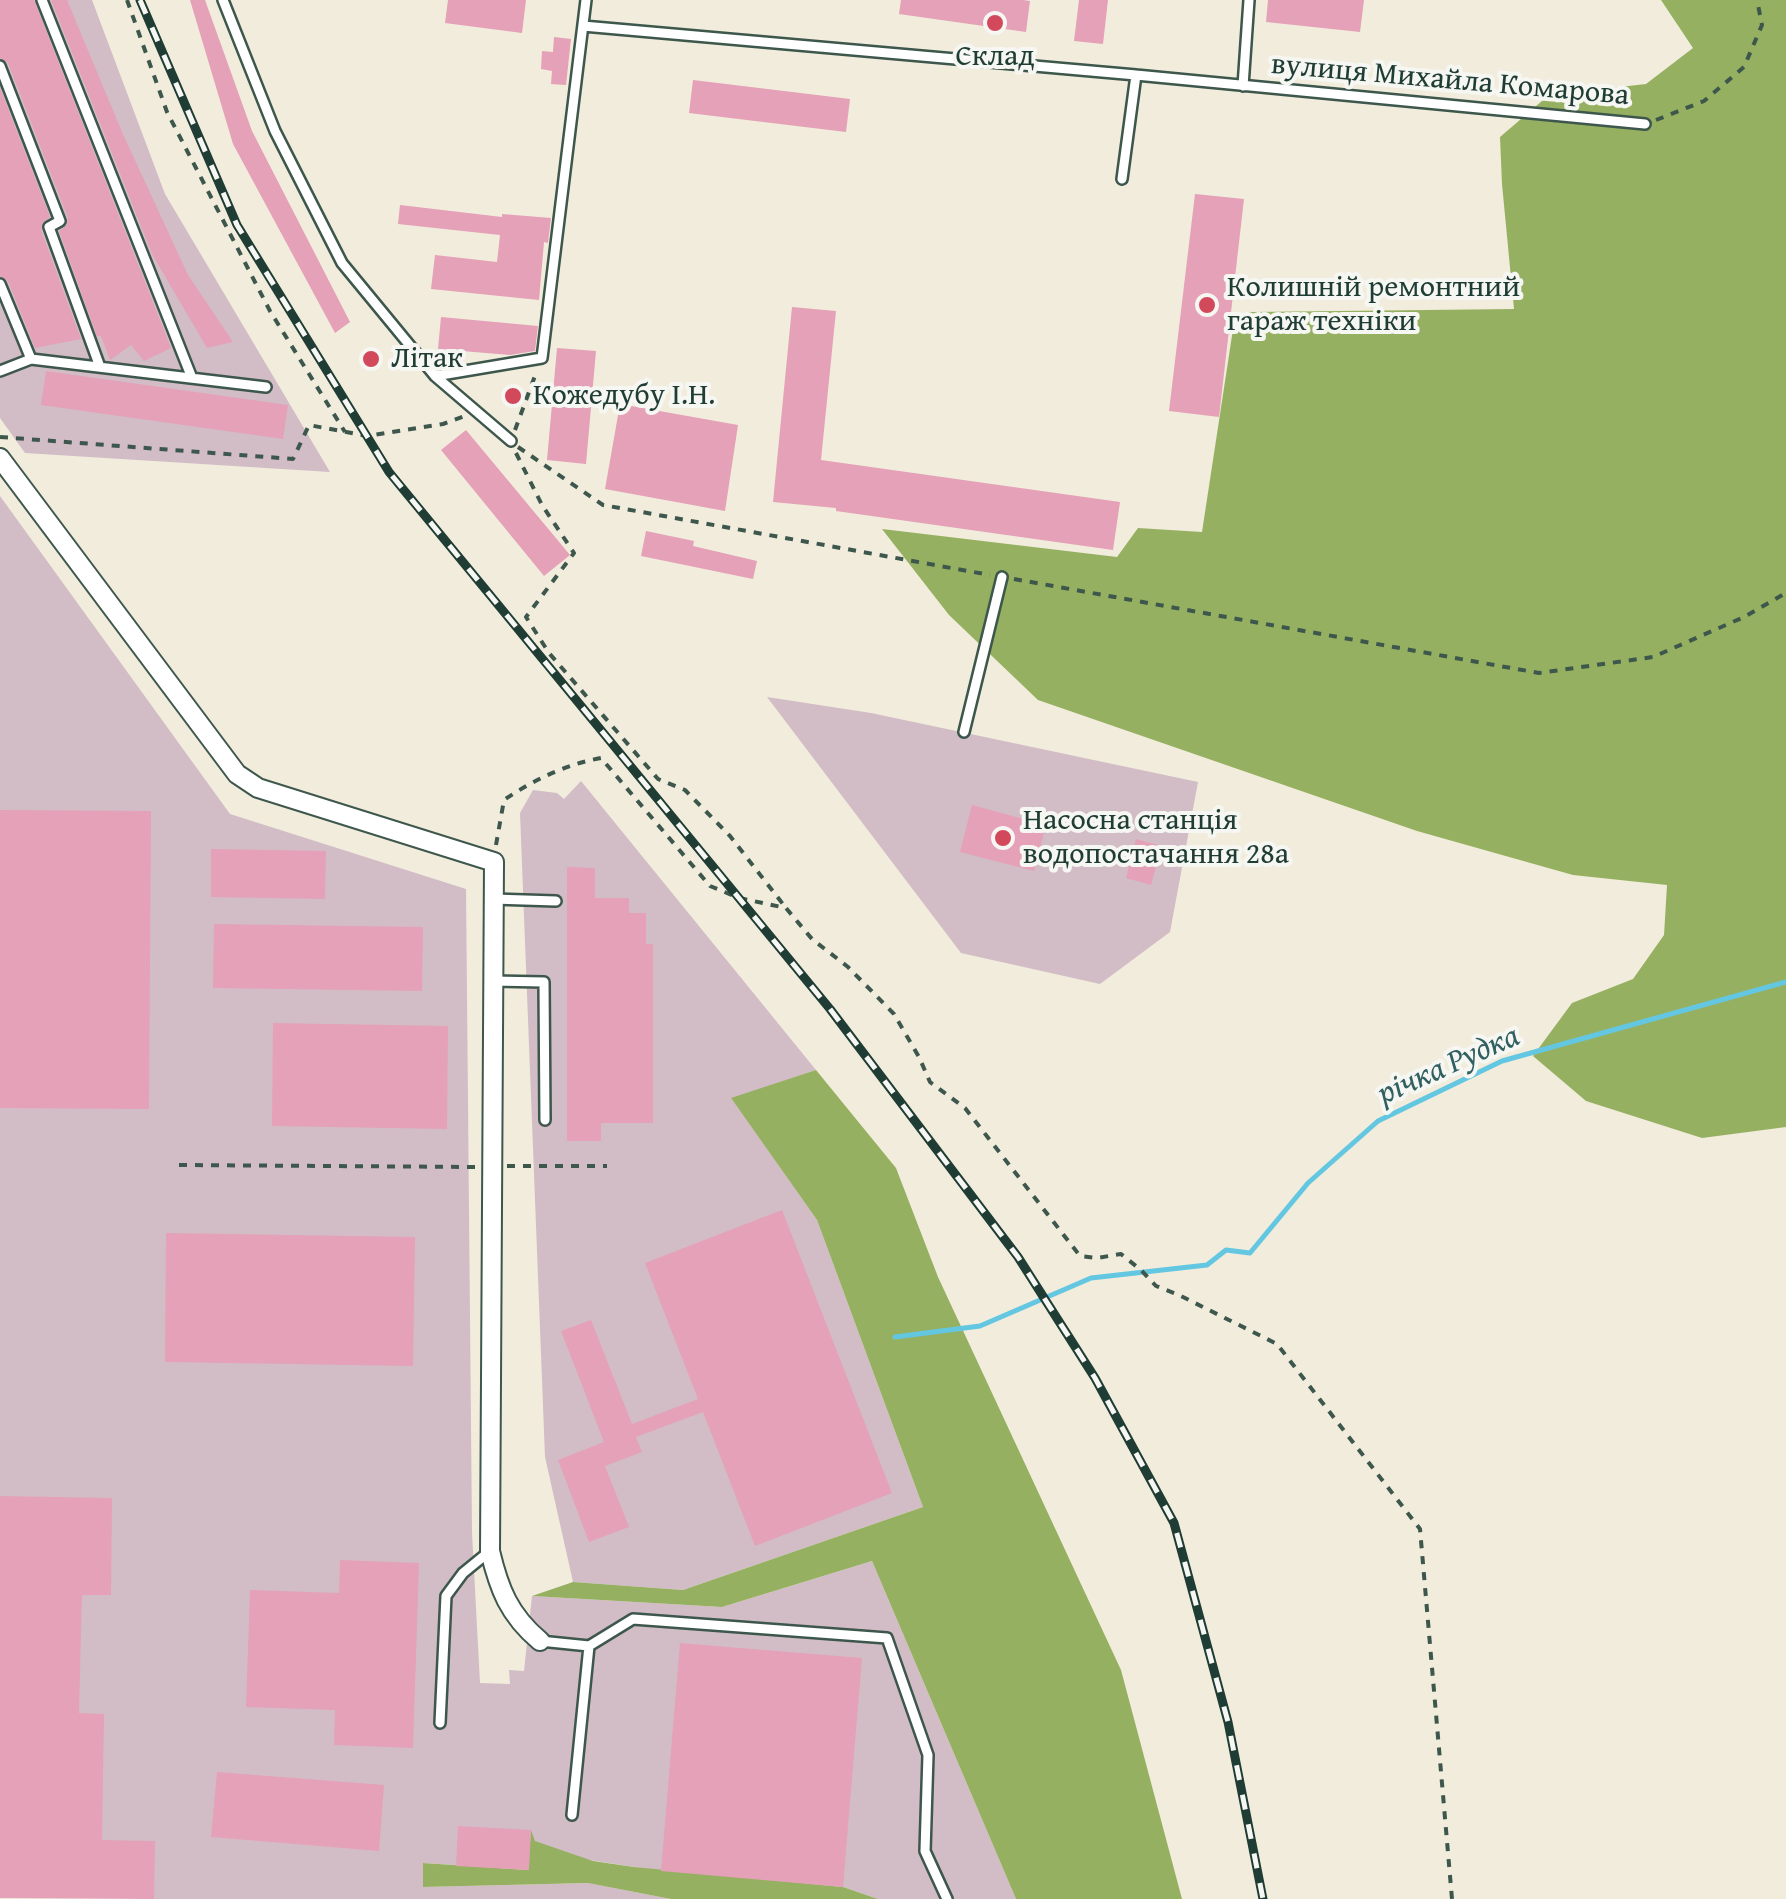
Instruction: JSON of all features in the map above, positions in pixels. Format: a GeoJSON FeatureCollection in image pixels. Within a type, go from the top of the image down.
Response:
{"type":"FeatureCollection","features":[{"type":"Feature","properties":{"kind":"street"},"geometry":{"type":"LineString","coordinates":[[0,458],[237,774],[258,788],[494,862],[490,1551],[510,1608],[522,1626],[540,1641]]}},
{"type":"Feature","properties":{"kind":"lane"},"geometry":{"type":"LineString","coordinates":[[42,0],[192,378]]}},
{"type":"Feature","properties":{"kind":"lane"},"geometry":{"type":"LineString","coordinates":[[223,0],[275,130],[342,263],[435,376],[511,442]]}},
{"type":"Feature","properties":{"kind":"lane"},"geometry":{"type":"LineString","coordinates":[[435,376],[542,358],[586,0]]}},
{"type":"Feature","properties":{"kind":"lane","name":"вулиця Михайла Комарова"},"geometry":{"type":"LineString","coordinates":[[1243,86],[1250,0]]}},
{"type":"Feature","properties":{"kind":"lane","name":"вулиця Михайла Комарова"},"geometry":{"type":"LineString","coordinates":[[582,26],[1645,124]]}},
{"type":"Feature","properties":{"kind":"lane"},"geometry":{"type":"LineString","coordinates":[[0,66],[60,221],[49,227],[100,367]]}},
{"type":"Feature","properties":{"kind":"lane"},"geometry":{"type":"LineString","coordinates":[[1122,179],[1136,75]]}},
{"type":"Feature","properties":{"kind":"lane"},"geometry":{"type":"LineString","coordinates":[[0,284],[31,358]]}},
{"type":"Feature","properties":{"kind":"lane"},"geometry":{"type":"LineString","coordinates":[[0,371],[31,358],[266,387]]}},
{"type":"Feature","properties":{"kind":"lane"},"geometry":{"type":"LineString","coordinates":[[964,732],[1002,577]]}},
{"type":"Feature","properties":{"kind":"lane"},"geometry":{"type":"LineString","coordinates":[[494,899],[556,901]]}},
{"type":"Feature","properties":{"kind":"lane"},"geometry":{"type":"LineString","coordinates":[[493,981],[544,982],[545,1120]]}},
{"type":"Feature","properties":{"kind":"lane"},"geometry":{"type":"LineString","coordinates":[[440,1723],[446,1596],[463,1572],[490,1551]]}},
{"type":"Feature","properties":{"kind":"lane"},"geometry":{"type":"LineString","coordinates":[[540,1641],[589,1646],[633,1620],[887,1638],[928,1755],[925,1851],[947,1899]]}},
{"type":"Feature","properties":{"kind":"lane"},"geometry":{"type":"LineString","coordinates":[[572,1815],[589,1646]]}},
{"type":"Feature","properties":{"kind":"path"},"geometry":{"type":"LineString","coordinates":[[127,0],[166,112],[270,311],[346,432]]}},
{"type":"Feature","properties":{"kind":"path","name":"вулиця Михайла Комарова"},"geometry":{"type":"LineString","coordinates":[[1645,124],[1704,101],[1744,66],[1762,25],[1756,0]]}},
{"type":"Feature","properties":{"kind":"path"},"geometry":{"type":"LineString","coordinates":[[542,358],[511,442],[542,505],[574,553],[526,617],[549,653],[658,780],[684,790],[730,836],[812,939],[848,967],[894,1014],[930,1082],[964,1108],[1080,1256],[1122,1254],[1156,1286],[1277,1344],[1420,1529],[1452,1899]]}},
{"type":"Feature","properties":{"kind":"path"},"geometry":{"type":"LineString","coordinates":[[0,437],[292,459],[309,425],[367,436],[443,424],[476,412]]}},
{"type":"Feature","properties":{"kind":"path"},"geometry":{"type":"LineString","coordinates":[[511,442],[603,505],[1540,673],[1654,657],[1744,618],[1786,594]]}},
{"type":"Feature","properties":{"kind":"path"},"geometry":{"type":"LineString","coordinates":[[494,862],[504,800],[522,787],[579,762],[602,758],[710,886],[739,898],[786,908]]}},
{"type":"Feature","properties":{"kind":"path"},"geometry":{"type":"LineString","coordinates":[[179,1164],[607,1166]]}},
{"type":"Feature","properties":{"kind":"shaded area"},"geometry":{"type":"Polygon","coordinates":[[[0,0],[92,0],[165,194],[330,472],[25,453],[0,418],[0,0]]]}},
{"type":"Feature","properties":{"kind":"shaded area"},"geometry":{"type":"Polygon","coordinates":[[[0,496],[230,814],[466,889],[472,1533],[480,1683],[510,1684],[509,1670],[524,1671],[532,1596],[722,1607],[872,1561],[1016,1899],[878,1899],[843,1887],[661,1871],[582,1859],[529,1870],[424,1863],[423,1887],[589,1883],[671,1899],[153,1899],[154,1878],[0,1883],[0,496]]]}},
{"type":"Feature","properties":{"kind":"shaded area"},"geometry":{"type":"Polygon","coordinates":[[[767,697],[871,713],[1198,782],[1170,932],[1100,984],[961,953],[767,697]]]}},
{"type":"Feature","properties":{"kind":"shaded area"},"geometry":{"type":"Polygon","coordinates":[[[581,781],[816,1070],[732,1099],[817,1220],[923,1507],[683,1590],[573,1582],[545,1457],[520,813],[533,790],[557,793],[564,799],[581,781]]]}},
{"type":"Feature","properties":{"kind":"green space"},"geometry":{"type":"Polygon","coordinates":[[[1661,0],[1786,0],[1786,1127],[1702,1138],[1586,1101],[1533,1056],[1572,1003],[1633,979],[1664,935],[1667,885],[1573,875],[1417,831],[1038,700],[949,615],[882,529],[1117,557],[1138,528],[1202,532],[1235,316],[1250,312],[1514,309],[1500,137],[1549,95],[1646,84],[1693,48],[1661,0]]]}},
{"type":"Feature","properties":{"kind":"green space"},"geometry":{"type":"Polygon","coordinates":[[[816,1070],[896,1168],[938,1277],[1121,1670],[1182,1899],[1016,1899],[872,1561],[722,1607],[532,1596],[573,1582],[683,1590],[923,1507],[817,1220],[731,1098],[816,1070]]]}},
{"type":"Feature","properties":{"kind":"green space"},"geometry":{"type":"Polygon","coordinates":[[[531,1830],[535,1841],[593,1861],[843,1887],[878,1899],[671,1899],[588,1883],[423,1887],[423,1863],[528,1870],[531,1830]]]}},
{"type":"Feature","properties":{"kind":"building"},"geometry":{"type":"Polygon","coordinates":[[[0,0],[34,0],[171,348],[144,361],[131,345],[110,360],[101,336],[97,336],[59,231],[67,225],[68,218],[8,63],[0,58],[0,0]]]}},
{"type":"Feature","properties":{"kind":"building"},"geometry":{"type":"Polygon","coordinates":[[[51,0],[67,0],[188,275],[233,342],[207,348],[152,254],[51,0]]]}},
{"type":"Feature","properties":{"kind":"building"},"geometry":{"type":"Polygon","coordinates":[[[190,0],[205,0],[252,131],[350,322],[335,333],[233,144],[190,0]]]}},
{"type":"Feature","properties":{"kind":"building"},"geometry":{"type":"Polygon","coordinates":[[[448,0],[526,0],[522,33],[445,23],[448,0]]]}},
{"type":"Feature","properties":{"kind":"building","name":"Склад"},"geometry":{"type":"Polygon","coordinates":[[[901,0],[1030,1],[1026,32],[899,14],[901,0]]]}},
{"type":"Feature","properties":{"kind":"building","name":"Склад"},"geometry":{"type":"Polygon","coordinates":[[[1079,0],[1108,0],[1103,44],[1074,41],[1079,0]]]}},
{"type":"Feature","properties":{"kind":"building"},"geometry":{"type":"Polygon","coordinates":[[[1268,0],[1364,0],[1360,32],[1266,22],[1268,0]]]}},
{"type":"Feature","properties":{"kind":"building"},"geometry":{"type":"Polygon","coordinates":[[[554,37],[571,39],[566,85],[551,84],[552,71],[541,69],[542,51],[553,52],[554,37]]]}},
{"type":"Feature","properties":{"kind":"building"},"geometry":{"type":"Polygon","coordinates":[[[693,80],[850,99],[846,132],[689,113],[693,80]]]}},
{"type":"Feature","properties":{"kind":"building"},"geometry":{"type":"Polygon","coordinates":[[[0,88],[50,217],[41,230],[81,339],[35,348],[8,281],[0,276],[0,88]]]}},
{"type":"Feature","properties":{"kind":"building","name":"Колишній ремонтний гараж техніки"},"geometry":{"type":"Polygon","coordinates":[[[1195,194],[1244,199],[1219,417],[1169,411],[1195,194]]]}},
{"type":"Feature","properties":{"kind":"building"},"geometry":{"type":"Polygon","coordinates":[[[400,205],[502,217],[551,218],[548,243],[544,242],[539,300],[431,289],[435,255],[497,262],[500,235],[398,224],[400,205]]]}},
{"type":"Feature","properties":{"kind":"building"},"geometry":{"type":"Polygon","coordinates":[[[792,307],[836,311],[821,460],[1120,502],[1113,550],[773,502],[792,307]]]}},
{"type":"Feature","properties":{"kind":"building"},"geometry":{"type":"Polygon","coordinates":[[[441,317],[538,326],[535,351],[510,355],[438,349],[441,317]]]}},
{"type":"Feature","properties":{"kind":"building"},"geometry":{"type":"Polygon","coordinates":[[[557,348],[596,351],[586,464],[547,460],[557,348]]]}},
{"type":"Feature","properties":{"kind":"building"},"geometry":{"type":"Polygon","coordinates":[[[46,371],[288,405],[283,439],[41,405],[46,371]]]}},
{"type":"Feature","properties":{"kind":"building"},"geometry":{"type":"Polygon","coordinates":[[[620,404],[738,425],[725,511],[605,489],[620,404]]]}},
{"type":"Feature","properties":{"kind":"building"},"geometry":{"type":"Polygon","coordinates":[[[466,430],[570,555],[544,576],[441,450],[466,430]]]}},
{"type":"Feature","properties":{"kind":"building"},"geometry":{"type":"Polygon","coordinates":[[[646,531],[757,561],[753,579],[641,556],[646,531]]]}},
{"type":"Feature","properties":{"kind":"building","name":"Насосна станція водопостачання 28а"},"geometry":{"type":"Polygon","coordinates":[[[972,805],[1046,825],[1034,871],[960,852],[972,805]]]}},
{"type":"Feature","properties":{"kind":"building"},"geometry":{"type":"Polygon","coordinates":[[[0,810],[151,811],[149,1109],[0,1108],[0,810]]]}},
{"type":"Feature","properties":{"kind":"building"},"geometry":{"type":"Polygon","coordinates":[[[1136,839],[1162,846],[1151,885],[1126,878],[1136,839]]]}},
{"type":"Feature","properties":{"kind":"building"},"geometry":{"type":"Polygon","coordinates":[[[211,849],[326,851],[325,899],[211,897],[211,849]]]}},
{"type":"Feature","properties":{"kind":"building"},"geometry":{"type":"Polygon","coordinates":[[[567,867],[595,868],[595,898],[629,898],[629,913],[646,913],[646,944],[653,944],[653,1123],[601,1123],[601,1141],[567,1141],[567,867]]]}},
{"type":"Feature","properties":{"kind":"building"},"geometry":{"type":"Polygon","coordinates":[[[214,924],[423,927],[422,991],[213,988],[214,924]]]}},
{"type":"Feature","properties":{"kind":"building"},"geometry":{"type":"Polygon","coordinates":[[[273,1023],[448,1026],[447,1129],[272,1126],[273,1023]]]}},
{"type":"Feature","properties":{"kind":"building"},"geometry":{"type":"Polygon","coordinates":[[[782,1210],[892,1493],[755,1546],[703,1412],[636,1437],[642,1452],[605,1466],[629,1527],[589,1542],[558,1460],[604,1442],[561,1331],[591,1320],[632,1424],[698,1399],[645,1263],[782,1210]]]}},
{"type":"Feature","properties":{"kind":"building"},"geometry":{"type":"Polygon","coordinates":[[[166,1233],[415,1237],[413,1366],[165,1362],[166,1233]]]}},
{"type":"Feature","properties":{"kind":"building"},"geometry":{"type":"Polygon","coordinates":[[[0,1496],[112,1498],[111,1595],[82,1595],[79,1713],[104,1714],[102,1840],[155,1841],[154,1899],[0,1898],[0,1496]]]}},
{"type":"Feature","properties":{"kind":"building"},"geometry":{"type":"Polygon","coordinates":[[[340,1560],[419,1563],[413,1748],[334,1745],[335,1710],[246,1707],[250,1590],[339,1593],[340,1560]]]}},
{"type":"Feature","properties":{"kind":"building"},"geometry":{"type":"Polygon","coordinates":[[[680,1643],[862,1658],[843,1887],[661,1871],[680,1643]]]}},
{"type":"Feature","properties":{"kind":"building"},"geometry":{"type":"Polygon","coordinates":[[[217,1772],[384,1785],[379,1851],[211,1837],[217,1772]]]}},
{"type":"Feature","properties":{"kind":"building"},"geometry":{"type":"Polygon","coordinates":[[[458,1826],[531,1830],[529,1870],[456,1866],[458,1826]]]}},
{"type":"Feature","properties":{"kind":"waterway","name":"річка Рудка"},"geometry":{"type":"LineString","coordinates":[[895,1337],[980,1326],[1091,1278],[1207,1265],[1226,1250],[1250,1253],[1308,1183],[1378,1121],[1502,1061],[1786,982]]}},
{"type":"Feature","properties":{"kind":"railway"},"geometry":{"type":"LineString","coordinates":[[140,0],[237,225],[389,472],[830,1009],[1018,1257],[1095,1378],[1174,1523],[1228,1722],[1263,1899]]}},
{"type":"Feature","properties":{"kind":"place","name":"Склад"},"geometry":{"type":"Point","coordinates":[995,23]}},
{"type":"Feature","properties":{"kind":"place","name":"Колишній ремонтний гараж техніки"},"geometry":{"type":"Point","coordinates":[1207,305]}},
{"type":"Feature","properties":{"kind":"place","name":"Літак"},"geometry":{"type":"Point","coordinates":[371,359]}},
{"type":"Feature","properties":{"kind":"place","name":"Кожедубу І.Н."},"geometry":{"type":"Point","coordinates":[513,396]}},
{"type":"Feature","properties":{"kind":"place","name":"Насосна станція водопостачання 28а"},"geometry":{"type":"Point","coordinates":[1003,838]}}]}
